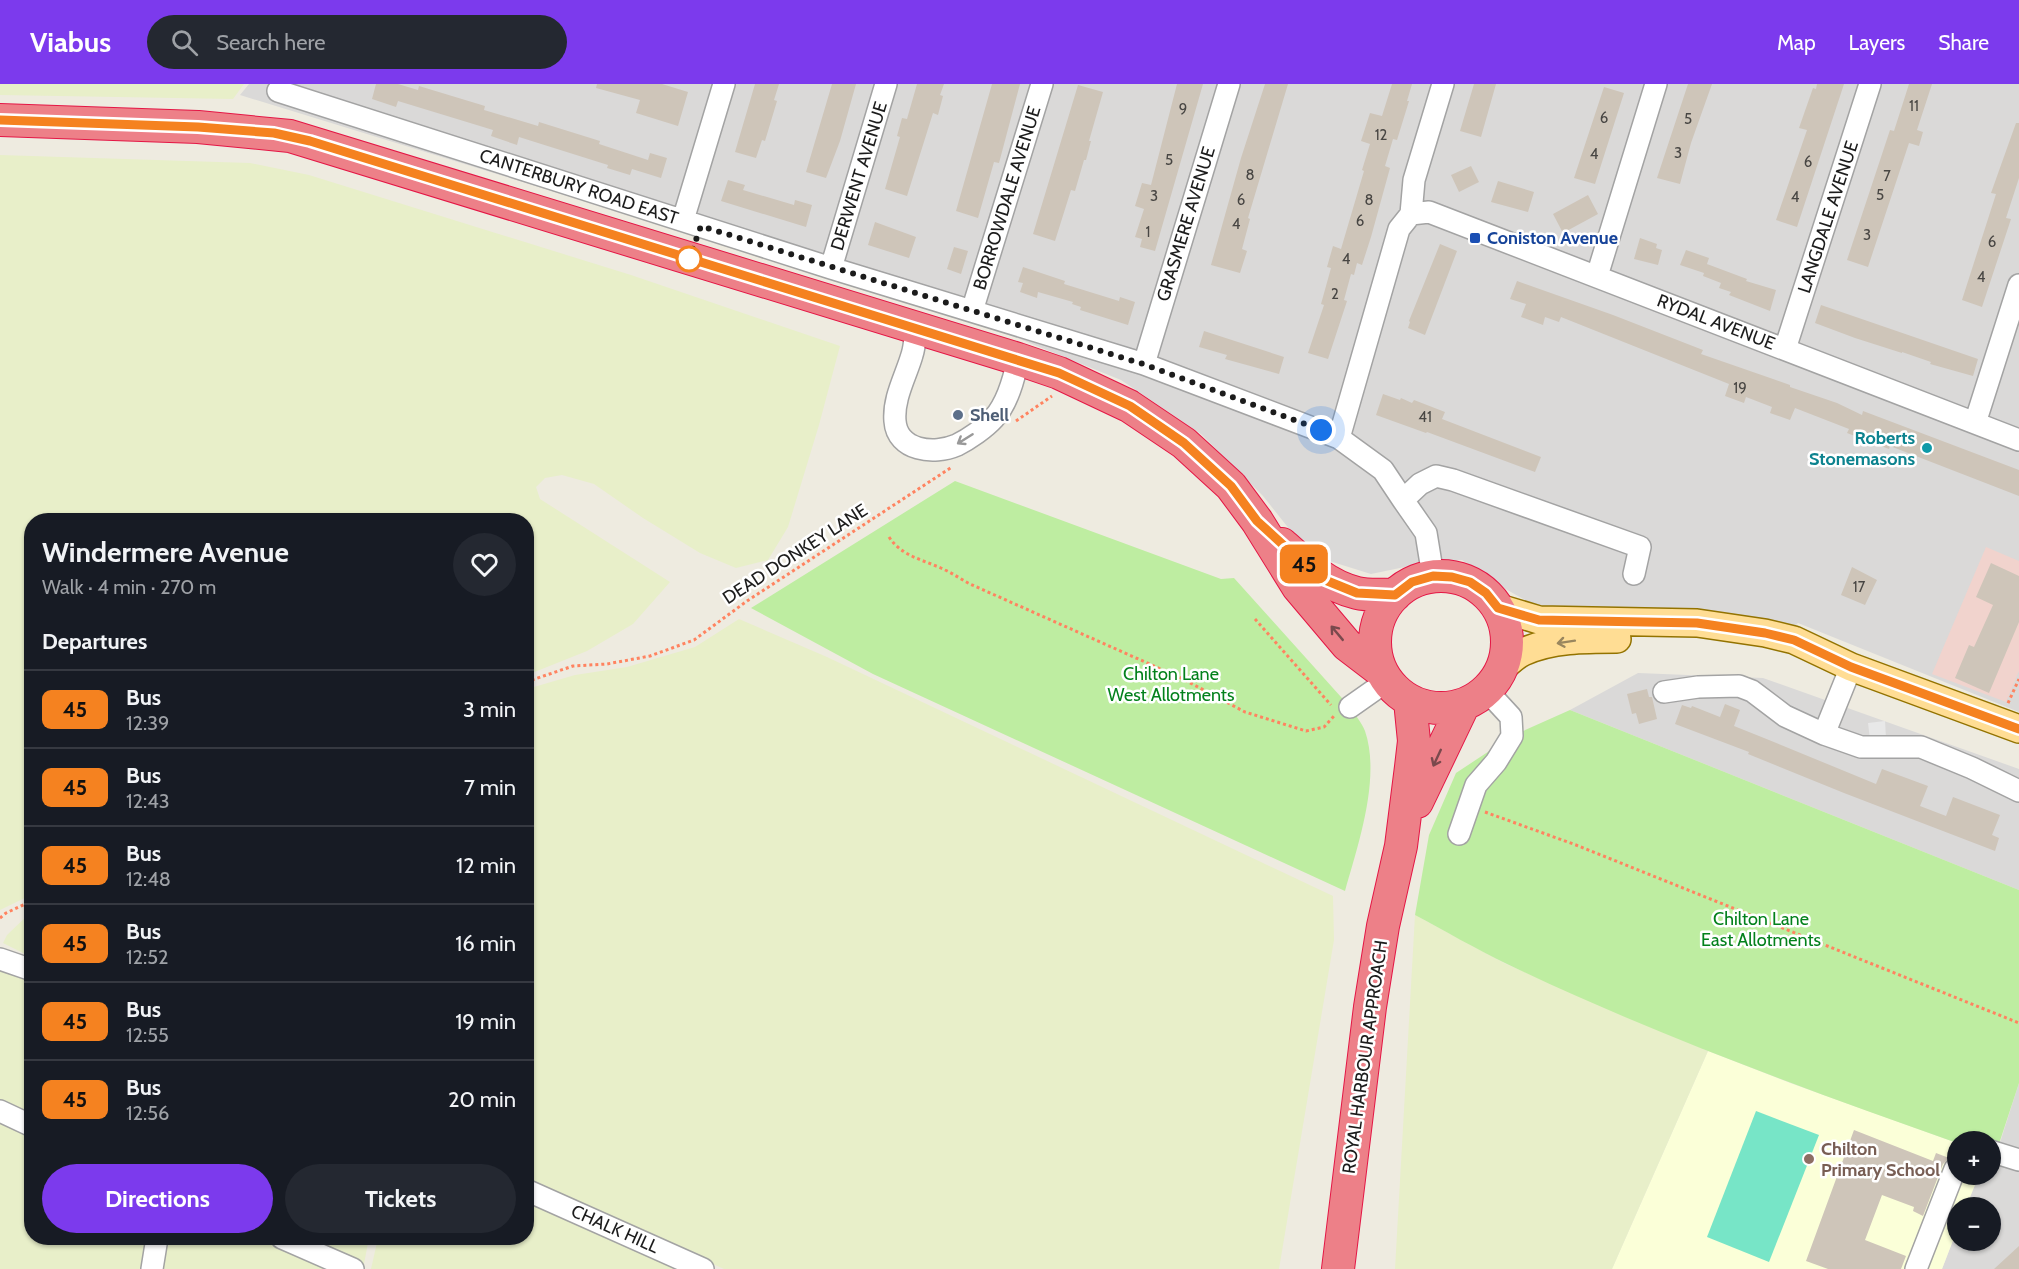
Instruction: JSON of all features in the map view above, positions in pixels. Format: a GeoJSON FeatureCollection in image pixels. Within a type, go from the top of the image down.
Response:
{"type":"FeatureCollection","features":[{"type":"Feature","properties":{"kind":"highway","name":"CANTERBURY ROAD EAST"},"geometry":{"type":"LineString","coordinates":[[0,120],[198,127],[290,136],[916,327],[1059,373],[1130,406],[1175,437],[1231,486],[1257,521],[1298,586],[1347,645],[1384,676]]}},
{"type":"Feature","properties":{"kind":"highway","name":"CANTERBURY ROAD EAST"},"geometry":{"type":"LineString","coordinates":[[1257,521],[1325,580],[1357,593],[1395,595]]}},
{"type":"Feature","properties":{"kind":"highway"},"geometry":{"type":"LineString","coordinates":[[1433,576],[1452,577],[1470,582],[1486,593],[1498,608],[1506,627],[1508,646],[1484,688],[1436,709],[1410,701],[1397,692],[1384,676],[1376,655],[1375,639],[1378,622],[1384,608],[1395,595],[1412,582],[1433,576]]}},
{"type":"Feature","properties":{"kind":"highway","name":"ROYAL HARBOUR APPROACH"},"geometry":{"type":"LineString","coordinates":[[1401,846],[1431,770],[1484,688]]}},
{"type":"Feature","properties":{"kind":"highway","name":"ROYAL HARBOUR APPROACH"},"geometry":{"type":"LineString","coordinates":[[1338,1269],[1370,1007],[1383,926],[1401,846],[1414,741],[1410,701]]}},
{"type":"Feature","properties":{"kind":"main road"},"geometry":{"type":"LineString","coordinates":[[1498,608],[1539,620],[1697,623],[1765,633],[1794,640],[1842,663],[2012,720]]}},
{"type":"Feature","properties":{"kind":"main road"},"geometry":{"type":"LineString","coordinates":[[1484,688],[1521,652],[1585,639],[1693,640],[1842,663]]}},
{"type":"Feature","properties":{"kind":"street"},"geometry":{"type":"LineString","coordinates":[[683,220],[724,84]]}},
{"type":"Feature","properties":{"kind":"street","name":"DERWENT AVENUE"},"geometry":{"type":"LineString","coordinates":[[831,268],[886,84]]}},
{"type":"Feature","properties":{"kind":"street","name":"BORROWDALE AVENUE"},"geometry":{"type":"LineString","coordinates":[[972,311],[1042,84]]}},
{"type":"Feature","properties":{"kind":"street","name":"GRASMERE AVENUE"},"geometry":{"type":"LineString","coordinates":[[1143,364],[1229,84]]}},
{"type":"Feature","properties":{"kind":"street"},"geometry":{"type":"LineString","coordinates":[[1339,438],[1399,229],[1411,214],[1414,180],[1443,84]]}},
{"type":"Feature","properties":{"kind":"street"},"geometry":{"type":"LineString","coordinates":[[1597,276],[1656,84]]}},
{"type":"Feature","properties":{"kind":"street","name":"LANGDALE AVENUE"},"geometry":{"type":"LineString","coordinates":[[1785,349],[1870,84]]}},
{"type":"Feature","properties":{"kind":"street","name":"CANTERBURY ROAD EAST"},"geometry":{"type":"LineString","coordinates":[[278,91],[831,268],[1143,364],[1339,438],[1383,470],[1426,533],[1433,576]]}},
{"type":"Feature","properties":{"kind":"street","name":"RYDAL AVENUE"},"geometry":{"type":"LineString","coordinates":[[1411,214],[1429,212],[2019,440]]}},
{"type":"Feature","properties":{"kind":"street"},"geometry":{"type":"LineString","coordinates":[[1975,423],[2019,285]]}},
{"type":"Feature","properties":{"kind":"street"},"geometry":{"type":"LineString","coordinates":[[916,327],[913,353],[896,404],[895,422],[901,440],[914,447],[937,449],[955,446],[986,424],[994,417],[1012,384],[1018,359]]}},
{"type":"Feature","properties":{"kind":"street"},"geometry":{"type":"LineString","coordinates":[[1403,500],[1420,484],[1436,476],[1453,480],[1640,547],[1634,574]]}},
{"type":"Feature","properties":{"kind":"street"},"geometry":{"type":"LineString","coordinates":[[1824,734],[1842,663]]}},
{"type":"Feature","properties":{"kind":"street"},"geometry":{"type":"LineString","coordinates":[[1350,707],[1384,676]]}},
{"type":"Feature","properties":{"kind":"street"},"geometry":{"type":"LineString","coordinates":[[1664,692],[1698,687],[1739,686],[1752,691],[1785,716],[1824,734],[1861,747],[1921,747],[2019,791]]}},
{"type":"Feature","properties":{"kind":"street"},"geometry":{"type":"LineString","coordinates":[[1459,834],[1476,785],[1496,762],[1512,736],[1511,717],[1484,688]]}},
{"type":"Feature","properties":{"kind":"street"},"geometry":{"type":"LineString","coordinates":[[0,959],[24,967]]}},
{"type":"Feature","properties":{"kind":"street"},"geometry":{"type":"LineString","coordinates":[[0,1112],[24,1122]]}},
{"type":"Feature","properties":{"kind":"street"},"geometry":{"type":"LineString","coordinates":[[2001,1155],[2019,1161]]}},
{"type":"Feature","properties":{"kind":"street"},"geometry":{"type":"LineString","coordinates":[[1916,1269],[1949,1185]]}},
{"type":"Feature","properties":{"kind":"street","name":"CHALK HILL"},"geometry":{"type":"LineString","coordinates":[[534,1194],[703,1269]]}},
{"type":"Feature","properties":{"kind":"street"},"geometry":{"type":"LineString","coordinates":[[152,1269],[156,1245]]}},
{"type":"Feature","properties":{"kind":"street"},"geometry":{"type":"LineString","coordinates":[[298,1245],[353,1269]]}},
{"type":"Feature","properties":{"kind":"path"},"geometry":{"type":"LineString","coordinates":[[1009,426],[1055,393]]}},
{"type":"Feature","properties":{"kind":"path","name":"DEAD DONKEY LANE"},"geometry":{"type":"LineString","coordinates":[[534,679],[573,666],[607,664],[650,656],[694,640],[747,601],[953,466]]}},
{"type":"Feature","properties":{"kind":"path"},"geometry":{"type":"LineString","coordinates":[[889,537],[909,555],[1181,678],[1245,712],[1306,731],[1324,727],[1339,712],[1255,619]]}},
{"type":"Feature","properties":{"kind":"path"},"geometry":{"type":"LineString","coordinates":[[2012,720],[2019,679]]}},
{"type":"Feature","properties":{"kind":"path"},"geometry":{"type":"LineString","coordinates":[[1469,806],[1576,845],[2019,1023]]}},
{"type":"Feature","properties":{"kind":"path"},"geometry":{"type":"LineString","coordinates":[[0,918],[24,905]]}},
{"type":"Feature","properties":{"kind":"shaded area"},"geometry":{"type":"Polygon","coordinates":[[[0,84],[244,84],[233,99],[0,95],[0,84]]]}},
{"type":"Feature","properties":{"kind":"shaded area"},"geometry":{"type":"Polygon","coordinates":[[[249,84],[2019,84],[2019,712],[1798,623],[1789,631],[1565,610],[1532,604],[1462,560],[1424,563],[1371,574],[1310,555],[1263,496],[1201,434],[1121,380],[975,321],[240,95],[249,84]]]}},
{"type":"Feature","properties":{"kind":"shaded area"},"geometry":{"type":"Polygon","coordinates":[[[0,155],[250,163],[309,175],[631,275],[840,346],[788,527],[768,560],[736,568],[700,553],[594,484],[562,475],[545,478],[536,487],[540,499],[670,582],[633,624],[587,651],[534,672],[534,513],[24,513],[24,898],[0,910],[0,155]]]}},
{"type":"Feature","properties":{"kind":"shaded area"},"geometry":{"type":"Polygon","coordinates":[[[1986,547],[2019,561],[2019,671],[2006,702],[1932,674],[1986,547]]]}},
{"type":"Feature","properties":{"kind":"shaded area"},"geometry":{"type":"Polygon","coordinates":[[[739,619],[827,657],[1333,896],[1334,940],[1279,1269],[724,1269],[534,1183],[534,687],[575,675],[627,667],[695,647],[739,619]]]}},
{"type":"Feature","properties":{"kind":"shaded area"},"geometry":{"type":"Polygon","coordinates":[[[1638,673],[1763,678],[2019,769],[2019,890],[1570,710],[1638,673]]]}},
{"type":"Feature","properties":{"kind":"shaded area"},"geometry":{"type":"Polygon","coordinates":[[[1885,721],[1886,738],[1870,740],[1868,723],[1885,721]]]}},
{"type":"Feature","properties":{"kind":"shaded area"},"geometry":{"type":"Polygon","coordinates":[[[1415,915],[1506,964],[1708,1051],[1612,1269],[1395,1269],[1415,915]]]}},
{"type":"Feature","properties":{"kind":"shaded area"},"geometry":{"type":"Polygon","coordinates":[[[24,919],[24,954],[3,943],[7,935],[24,919]]]}},
{"type":"Feature","properties":{"kind":"shaded area"},"geometry":{"type":"Polygon","coordinates":[[[0,966],[24,975],[24,1245],[368,1245],[363,1269],[0,1269],[0,966]]]}},
{"type":"Feature","properties":{"kind":"shaded area","name":"Chilton Primary School"},"geometry":{"type":"Polygon","coordinates":[[[1708,1051],[1947,1139],[1947,1185],[1975,1185],[1970,1197],[1947,1197],[1947,1251],[1949,1251],[1942,1269],[1612,1269],[1708,1051]]]}},
{"type":"Feature","properties":{"kind":"shaded area"},"geometry":{"type":"Polygon","coordinates":[[[2019,1083],[2019,1269],[1942,1269],[1949,1251],[2001,1251],[2001,1197],[1970,1197],[1975,1185],[2001,1185],[2001,1139],[2019,1083]]]}},
{"type":"Feature","properties":{"kind":"shaded area"},"geometry":{"type":"Polygon","coordinates":[[[534,1202],[679,1269],[371,1269],[376,1245],[534,1245],[534,1202]]]}},
{"type":"Feature","properties":{"kind":"green space","name":"Chilton Lane West Allotments"},"geometry":{"type":"Polygon","coordinates":[[[955,481],[1221,579],[1234,578],[1350,707],[1365,731],[1369,749],[1369,790],[1361,833],[1345,891],[873,674],[751,608],[955,481]]]}},
{"type":"Feature","properties":{"kind":"green space","name":"Chilton Lane East Allotments"},"geometry":{"type":"Polygon","coordinates":[[[1570,710],[2019,890],[2019,1083],[2001,1138],[2001,1131],[1947,1131],[1947,1139],[1786,1081],[1562,990],[1507,964],[1415,915],[1429,835],[1456,773],[1512,736],[1570,710]]]}},
{"type":"Feature","properties":{"kind":"green space"},"geometry":{"type":"Polygon","coordinates":[[[1756,1111],[1819,1135],[1769,1262],[1707,1237],[1756,1111]]]}},
{"type":"Feature","properties":{"kind":"building"},"geometry":{"type":"Polygon","coordinates":[[[376,84],[398,84],[418,90],[419,86],[485,106],[484,110],[538,126],[539,122],[600,141],[599,144],[648,160],[650,153],[667,158],[661,178],[632,169],[630,175],[607,168],[608,165],[519,137],[517,145],[491,136],[493,130],[398,101],[396,107],[372,99],[376,84]]]}},
{"type":"Feature","properties":{"kind":"building"},"geometry":{"type":"Polygon","coordinates":[[[597,84],[662,84],[688,92],[678,126],[636,113],[640,100],[596,88],[597,84]]]}},
{"type":"Feature","properties":{"kind":"building"},"geometry":{"type":"Polygon","coordinates":[[[755,84],[779,84],[774,100],[777,101],[765,141],[762,140],[756,158],[735,152],[755,84]]]}},
{"type":"Feature","properties":{"kind":"building"},"geometry":{"type":"Polygon","coordinates":[[[832,84],[856,84],[840,141],[826,178],[806,172],[832,84]]]}},
{"type":"Feature","properties":{"kind":"building"},"geometry":{"type":"Polygon","coordinates":[[[917,84],[944,84],[940,95],[943,96],[938,115],[933,113],[907,196],[885,189],[900,137],[897,136],[902,118],[907,119],[917,84]]]}},
{"type":"Feature","properties":{"kind":"building"},"geometry":{"type":"Polygon","coordinates":[[[992,84],[1020,84],[999,163],[994,162],[978,218],[956,211],[992,84]]]}},
{"type":"Feature","properties":{"kind":"building"},"geometry":{"type":"Polygon","coordinates":[[[1177,84],[1203,84],[1155,251],[1140,247],[1142,239],[1135,237],[1144,209],[1135,206],[1142,183],[1151,185],[1177,84]]]}},
{"type":"Feature","properties":{"kind":"building"},"geometry":{"type":"Polygon","coordinates":[[[1265,84],[1288,84],[1248,218],[1250,219],[1242,249],[1247,251],[1240,273],[1211,265],[1241,158],[1265,84]]]}},
{"type":"Feature","properties":{"kind":"building"},"geometry":{"type":"Polygon","coordinates":[[[1392,84],[1412,84],[1407,101],[1409,101],[1397,140],[1393,139],[1385,166],[1390,168],[1371,237],[1362,265],[1357,263],[1354,275],[1351,274],[1344,300],[1347,301],[1328,359],[1308,353],[1324,305],[1321,304],[1331,268],[1327,267],[1333,246],[1341,249],[1364,171],[1362,170],[1370,144],[1361,141],[1370,113],[1382,116],[1392,84]]]}},
{"type":"Feature","properties":{"kind":"building"},"geometry":{"type":"Polygon","coordinates":[[[1474,84],[1496,84],[1481,137],[1460,131],[1474,84]]]}},
{"type":"Feature","properties":{"kind":"building"},"geometry":{"type":"Polygon","coordinates":[[[1688,84],[1712,84],[1691,143],[1680,184],[1657,178],[1688,84]]]}},
{"type":"Feature","properties":{"kind":"building"},"geometry":{"type":"Polygon","coordinates":[[[1817,84],[1844,84],[1797,227],[1776,220],[1807,130],[1799,128],[1813,88],[1816,89],[1817,84]]]}},
{"type":"Feature","properties":{"kind":"building"},"geometry":{"type":"Polygon","coordinates":[[[1909,84],[1932,84],[1917,130],[1923,132],[1919,146],[1909,143],[1868,267],[1847,260],[1890,130],[1894,131],[1909,84]]]}},
{"type":"Feature","properties":{"kind":"building"},"geometry":{"type":"Polygon","coordinates":[[[1078,85],[1103,92],[1086,160],[1084,160],[1075,191],[1071,190],[1055,241],[1033,234],[1078,85]]]}},
{"type":"Feature","properties":{"kind":"building"},"geometry":{"type":"Polygon","coordinates":[[[1604,87],[1624,93],[1595,184],[1574,178],[1604,87]]]}},
{"type":"Feature","properties":{"kind":"building"},"geometry":{"type":"Polygon","coordinates":[[[2016,123],[2019,123],[2019,178],[2006,218],[2011,219],[1982,307],[1962,300],[1996,194],[1991,193],[2016,123]]]}},
{"type":"Feature","properties":{"kind":"building"},"geometry":{"type":"Polygon","coordinates":[[[1471,166],[1479,182],[1459,192],[1451,175],[1471,166]]]}},
{"type":"Feature","properties":{"kind":"building"},"geometry":{"type":"Polygon","coordinates":[[[728,180],[745,185],[743,190],[794,205],[795,200],[812,205],[806,227],[721,201],[728,180]]]}},
{"type":"Feature","properties":{"kind":"building"},"geometry":{"type":"Polygon","coordinates":[[[1498,181],[1534,192],[1528,212],[1491,202],[1498,181]]]}},
{"type":"Feature","properties":{"kind":"building"},"geometry":{"type":"Polygon","coordinates":[[[1588,195],[1598,214],[1563,233],[1553,214],[1588,195]]]}},
{"type":"Feature","properties":{"kind":"building"},"geometry":{"type":"Polygon","coordinates":[[[875,222],[916,237],[909,258],[868,245],[875,222]]]}},
{"type":"Feature","properties":{"kind":"building"},"geometry":{"type":"Polygon","coordinates":[[[1640,238],[1657,244],[1656,248],[1662,250],[1658,265],[1634,259],[1640,238]]]}},
{"type":"Feature","properties":{"kind":"building"},"geometry":{"type":"Polygon","coordinates":[[[1440,244],[1457,251],[1425,335],[1408,328],[1409,321],[1440,244]]]}},
{"type":"Feature","properties":{"kind":"building"},"geometry":{"type":"Polygon","coordinates":[[[954,247],[968,251],[961,274],[947,269],[954,247]]]}},
{"type":"Feature","properties":{"kind":"building"},"geometry":{"type":"Polygon","coordinates":[[[1686,250],[1709,258],[1704,273],[1680,265],[1686,250]]]}},
{"type":"Feature","properties":{"kind":"building"},"geometry":{"type":"Polygon","coordinates":[[[1707,264],[1747,279],[1746,281],[1776,290],[1770,311],[1729,295],[1731,292],[1719,288],[1721,283],[1703,276],[1707,264]]]}},
{"type":"Feature","properties":{"kind":"building"},"geometry":{"type":"Polygon","coordinates":[[[1023,267],[1065,281],[1064,284],[1119,301],[1120,297],[1135,302],[1128,325],[1080,310],[1081,307],[1072,304],[1073,302],[1038,292],[1037,298],[1020,292],[1023,283],[1018,282],[1023,267]]]}},
{"type":"Feature","properties":{"kind":"building"},"geometry":{"type":"Polygon","coordinates":[[[1517,281],[1613,315],[1703,350],[1701,354],[1790,385],[1790,387],[1837,403],[1862,415],[1863,411],[2019,470],[2019,496],[1890,446],[1889,449],[1847,433],[1849,429],[1795,408],[1790,420],[1770,413],[1772,407],[1746,397],[1744,403],[1725,396],[1729,384],[1561,317],[1559,322],[1545,317],[1543,325],[1521,317],[1526,304],[1510,299],[1517,281]]]}},
{"type":"Feature","properties":{"kind":"building"},"geometry":{"type":"Polygon","coordinates":[[[1821,305],[1978,359],[1973,376],[1930,364],[1931,362],[1815,323],[1821,305]]]}},
{"type":"Feature","properties":{"kind":"building"},"geometry":{"type":"Polygon","coordinates":[[[1204,331],[1284,357],[1279,374],[1225,359],[1227,355],[1199,347],[1204,331]]]}},
{"type":"Feature","properties":{"kind":"building"},"geometry":{"type":"Polygon","coordinates":[[[1383,394],[1412,403],[1414,400],[1445,412],[1442,419],[1541,457],[1535,472],[1376,415],[1383,394]]]}},
{"type":"Feature","properties":{"kind":"building"},"geometry":{"type":"Polygon","coordinates":[[[1991,563],[2019,576],[2019,622],[1989,693],[1955,678],[1969,645],[1974,647],[1993,605],[1976,597],[1991,563]]]}},
{"type":"Feature","properties":{"kind":"building"},"geometry":{"type":"Polygon","coordinates":[[[1852,567],[1877,580],[1865,605],[1841,595],[1852,567]]]}},
{"type":"Feature","properties":{"kind":"building"},"geometry":{"type":"Polygon","coordinates":[[[1647,689],[1649,697],[1652,697],[1657,719],[1639,724],[1636,713],[1632,714],[1627,694],[1647,689]]]}},
{"type":"Feature","properties":{"kind":"building"},"geometry":{"type":"Polygon","coordinates":[[[1725,704],[1740,710],[1734,726],[1876,784],[1882,769],[1928,786],[1920,806],[1946,816],[1953,797],[2000,815],[1992,835],[1999,838],[1995,851],[1675,724],[1682,705],[1691,708],[1692,706],[1720,717],[1725,704]]]}},
{"type":"Feature","properties":{"kind":"building"},"geometry":{"type":"Polygon","coordinates":[[[1854,1130],[1933,1161],[1936,1153],[1947,1157],[1923,1216],[1913,1211],[1914,1207],[1882,1195],[1865,1240],[1906,1256],[1901,1269],[1828,1269],[1806,1261],[1854,1130]]]}},
{"type":"Feature","properties":{"kind":"building"},"geometry":{"type":"Polygon","coordinates":[[[2019,1246],[2019,1269],[1994,1269],[2019,1246]]]}},
{"type":"Feature","properties":{"kind":"bus line","name":"45"},"geometry":{"type":"LineString","coordinates":[[0,120],[198,127],[274,133],[310,141],[1059,373],[1130,406],[1184,443],[1231,486],[1257,521],[1304,564],[1325,580],[1357,593],[1395,595],[1412,582],[1433,576],[1452,577],[1470,582],[1486,593],[1498,608],[1539,620],[1697,623],[1765,633],[1794,640],[1851,667],[2019,729]]}},
{"type":"Feature","properties":{"kind":"place","name":"Coniston Avenue"},"geometry":{"type":"Point","coordinates":[1475,238]}},
{"type":"Feature","properties":{"kind":"place","name":"Shell"},"geometry":{"type":"Point","coordinates":[958,415]}},
{"type":"Feature","properties":{"kind":"place","name":"Roberts Stonemasons"},"geometry":{"type":"Point","coordinates":[1927,448]}},
{"type":"Feature","properties":{"kind":"place","name":"Chilton Primary School"},"geometry":{"type":"Point","coordinates":[1809,1159]}},
{"type":"Feature","properties":{"kind":"route"},"geometry":{"type":"LineString","coordinates":[[689,259],[701,226],[1143,364],[1321,430]]}}]}
